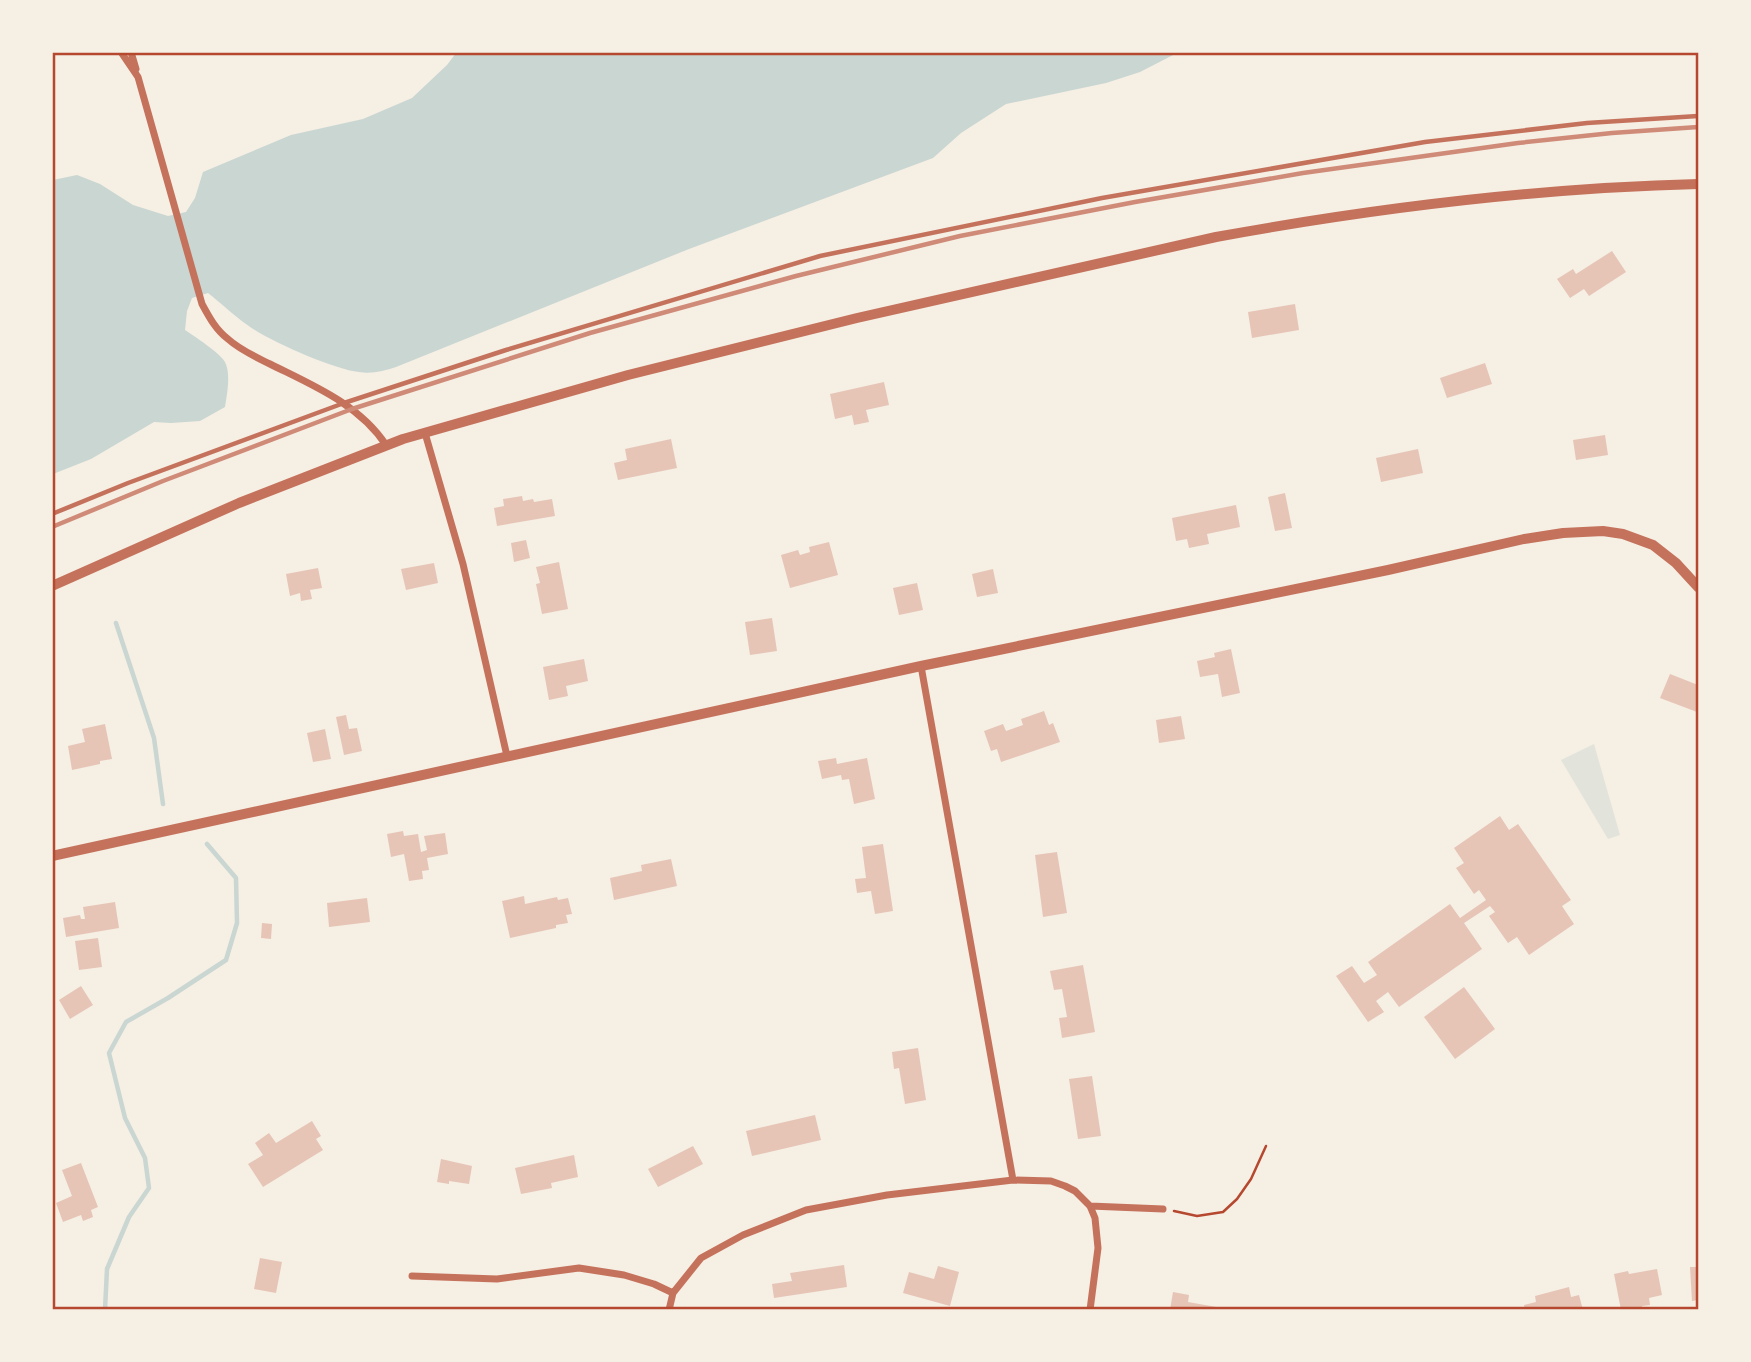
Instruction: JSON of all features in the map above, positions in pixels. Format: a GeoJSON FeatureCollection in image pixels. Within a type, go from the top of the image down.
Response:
{"type":"FeatureCollection","features":[{"type":"Feature","properties":{"kind":"street"},"geometry":{"type":"LineString","coordinates":[[121,52],[138,77]]}},
{"type":"Feature","properties":{"kind":"street"},"geometry":{"type":"LineString","coordinates":[[131,52],[202,304],[213,324],[229,340],[260,359],[344,403],[371,425],[386,445]]}},
{"type":"Feature","properties":{"kind":"street"},"geometry":{"type":"LineString","coordinates":[[52,586],[239,503],[386,445],[628,375],[803,331],[1216,237],[1460,200],[1641,185],[1699,184]]}},
{"type":"Feature","properties":{"kind":"street"},"geometry":{"type":"LineString","coordinates":[[425,433],[463,564],[507,756]]}},
{"type":"Feature","properties":{"kind":"street"},"geometry":{"type":"LineString","coordinates":[[52,856],[921,666],[1388,570],[1524,538],[1603,531],[1623,534],[1653,545],[1676,563],[1699,587]]}},
{"type":"Feature","properties":{"kind":"street"},"geometry":{"type":"LineString","coordinates":[[921,666],[1013,1180]]}},
{"type":"Feature","properties":{"kind":"street"},"geometry":{"type":"LineString","coordinates":[[669,1310],[673,1293],[701,1258],[743,1235],[806,1210],[887,1195],[1013,1180],[1051,1181],[1075,1191],[1090,1206],[1095,1218],[1098,1248],[1090,1310]]}},
{"type":"Feature","properties":{"kind":"street"},"geometry":{"type":"LineString","coordinates":[[1090,1206],[1163,1209]]}},
{"type":"Feature","properties":{"kind":"street"},"geometry":{"type":"LineString","coordinates":[[412,1276],[497,1279],[579,1269],[624,1275],[673,1293]]}},
{"type":"Feature","properties":{"kind":"lane"},"geometry":{"type":"LineString","coordinates":[[52,514],[344,403],[506,350],[820,256],[1102,198],[1425,142],[1587,123],[1699,116]]}},
{"type":"Feature","properties":{"kind":"path"},"geometry":{"type":"LineString","coordinates":[[1163,1209],[1197,1216],[1223,1212],[1237,1199],[1251,1179],[1266,1146]]}},
{"type":"Feature","properties":{"kind":"shaded area"},"geometry":{"type":"Polygon","coordinates":[[[456,53],[1177,53],[1140,72],[1106,83],[1006,104],[961,133],[933,158],[689,249],[387,370],[359,372],[317,360],[256,331],[208,293],[192,298],[187,311],[185,330],[225,362],[228,378],[225,407],[200,421],[154,422],[91,459],[53,474],[53,180],[77,175],[100,184],[133,205],[168,216],[186,212],[195,198],[203,172],[291,135],[363,119],[412,98],[456,53]]]}},
{"type":"Feature","properties":{"kind":"shaded area"},"geometry":{"type":"Polygon","coordinates":[[[1594,744],[1620,835],[1608,839],[1561,760],[1594,744]]]}},
{"type":"Feature","properties":{"kind":"building"},"geometry":{"type":"Polygon","coordinates":[[[1612,251],[1626,272],[1589,296],[1584,289],[1570,298],[1557,279],[1573,269],[1576,274],[1612,251]]]}},
{"type":"Feature","properties":{"kind":"building"},"geometry":{"type":"Polygon","coordinates":[[[1295,304],[1299,330],[1252,338],[1248,312],[1295,304]]]}},
{"type":"Feature","properties":{"kind":"building"},"geometry":{"type":"Polygon","coordinates":[[[1485,363],[1492,384],[1447,398],[1440,378],[1485,363]]]}},
{"type":"Feature","properties":{"kind":"building"},"geometry":{"type":"Polygon","coordinates":[[[884,382],[889,405],[866,410],[869,422],[854,425],[852,415],[835,419],[830,394],[884,382]]]}},
{"type":"Feature","properties":{"kind":"building"},"geometry":{"type":"Polygon","coordinates":[[[1605,435],[1608,455],[1576,460],[1573,440],[1605,435]]]}},
{"type":"Feature","properties":{"kind":"building"},"geometry":{"type":"Polygon","coordinates":[[[671,439],[677,468],[618,480],[614,463],[627,460],[625,449],[671,439]]]}},
{"type":"Feature","properties":{"kind":"building"},"geometry":{"type":"Polygon","coordinates":[[[1418,449],[1423,473],[1381,482],[1376,458],[1418,449]]]}},
{"type":"Feature","properties":{"kind":"building"},"geometry":{"type":"Polygon","coordinates":[[[1285,493],[1292,528],[1275,531],[1268,497],[1285,493]]]}},
{"type":"Feature","properties":{"kind":"building"},"geometry":{"type":"Polygon","coordinates":[[[522,496],[523,501],[552,499],[555,516],[497,526],[494,508],[504,506],[503,499],[522,496]]]}},
{"type":"Feature","properties":{"kind":"building"},"geometry":{"type":"Polygon","coordinates":[[[1236,505],[1240,527],[1207,534],[1209,544],[1189,548],[1187,539],[1176,541],[1172,518],[1236,505]]]}},
{"type":"Feature","properties":{"kind":"building"},"geometry":{"type":"Polygon","coordinates":[[[526,540],[530,558],[514,562],[511,543],[526,540]]]}},
{"type":"Feature","properties":{"kind":"building"},"geometry":{"type":"Polygon","coordinates":[[[829,542],[838,575],[790,588],[781,555],[798,550],[800,555],[810,552],[809,547],[829,542]]]}},
{"type":"Feature","properties":{"kind":"building"},"geometry":{"type":"Polygon","coordinates":[[[559,562],[568,609],[542,614],[536,584],[540,583],[536,567],[559,562]]]}},
{"type":"Feature","properties":{"kind":"building"},"geometry":{"type":"Polygon","coordinates":[[[434,563],[438,583],[406,590],[401,569],[434,563]]]}},
{"type":"Feature","properties":{"kind":"building"},"geometry":{"type":"Polygon","coordinates":[[[318,568],[322,588],[310,590],[312,599],[301,601],[300,593],[290,596],[286,574],[318,568]]]}},
{"type":"Feature","properties":{"kind":"building"},"geometry":{"type":"Polygon","coordinates":[[[993,569],[998,593],[977,597],[972,574],[993,569]]]}},
{"type":"Feature","properties":{"kind":"building"},"geometry":{"type":"Polygon","coordinates":[[[917,583],[923,610],[899,615],[893,588],[917,583]]]}},
{"type":"Feature","properties":{"kind":"building"},"geometry":{"type":"Polygon","coordinates":[[[772,618],[777,651],[750,655],[745,622],[772,618]]]}},
{"type":"Feature","properties":{"kind":"building"},"geometry":{"type":"Polygon","coordinates":[[[1231,649],[1240,693],[1222,697],[1218,674],[1200,677],[1197,661],[1215,657],[1214,653],[1231,649]]]}},
{"type":"Feature","properties":{"kind":"building"},"geometry":{"type":"Polygon","coordinates":[[[584,659],[588,681],[566,686],[568,696],[549,700],[543,667],[584,659]]]}},
{"type":"Feature","properties":{"kind":"building"},"geometry":{"type":"Polygon","coordinates":[[[1670,674],[1698,685],[1697,712],[1660,698],[1670,674]]]}},
{"type":"Feature","properties":{"kind":"building"},"geometry":{"type":"Polygon","coordinates":[[[1044,711],[1049,725],[1053,723],[1060,742],[1001,762],[997,749],[991,751],[984,731],[1003,724],[1006,731],[1023,725],[1021,719],[1044,711]]]}},
{"type":"Feature","properties":{"kind":"building"},"geometry":{"type":"Polygon","coordinates":[[[346,715],[349,729],[357,728],[362,751],[344,755],[336,717],[346,715]]]}},
{"type":"Feature","properties":{"kind":"building"},"geometry":{"type":"Polygon","coordinates":[[[1181,716],[1185,739],[1159,743],[1156,720],[1181,716]]]}},
{"type":"Feature","properties":{"kind":"building"},"geometry":{"type":"Polygon","coordinates":[[[105,724],[112,759],[72,770],[68,746],[85,742],[82,729],[105,724]]]}},
{"type":"Feature","properties":{"kind":"building"},"geometry":{"type":"Polygon","coordinates":[[[325,729],[331,759],[313,762],[307,733],[325,729]]]}},
{"type":"Feature","properties":{"kind":"building"},"geometry":{"type":"Polygon","coordinates":[[[836,758],[837,764],[867,758],[875,799],[854,804],[849,779],[842,780],[841,775],[822,779],[818,761],[836,758]]]}},
{"type":"Feature","properties":{"kind":"building"},"geometry":{"type":"Polygon","coordinates":[[[1500,816],[1509,830],[1518,824],[1571,900],[1562,906],[1574,924],[1529,955],[1517,937],[1508,943],[1489,916],[1495,912],[1490,906],[1464,923],[1482,949],[1399,1007],[1388,992],[1376,1001],[1384,1012],[1368,1022],[1336,976],[1352,966],[1364,983],[1377,975],[1368,962],[1450,904],[1460,918],[1486,900],[1479,890],[1474,894],[1456,868],[1464,863],[1454,848],[1500,816]]]}},
{"type":"Feature","properties":{"kind":"building"},"geometry":{"type":"Polygon","coordinates":[[[403,831],[404,836],[418,834],[421,852],[427,850],[424,836],[445,833],[448,854],[427,858],[429,870],[422,871],[423,879],[409,881],[404,854],[391,857],[387,834],[403,831]]]}},
{"type":"Feature","properties":{"kind":"building"},"geometry":{"type":"Polygon","coordinates":[[[883,844],[893,911],[875,914],[871,891],[857,893],[855,879],[866,878],[862,847],[883,844]]]}},
{"type":"Feature","properties":{"kind":"building"},"geometry":{"type":"Polygon","coordinates":[[[1057,852],[1067,913],[1043,917],[1035,855],[1057,852]]]}},
{"type":"Feature","properties":{"kind":"building"},"geometry":{"type":"Polygon","coordinates":[[[671,859],[677,886],[614,900],[610,878],[642,871],[641,865],[671,859]]]}},
{"type":"Feature","properties":{"kind":"building"},"geometry":{"type":"Polygon","coordinates":[[[524,896],[525,904],[557,897],[558,900],[568,898],[572,914],[566,915],[568,923],[510,938],[502,901],[524,896]]]}},
{"type":"Feature","properties":{"kind":"building"},"geometry":{"type":"Polygon","coordinates":[[[367,898],[370,922],[329,927],[327,903],[367,898]]]}},
{"type":"Feature","properties":{"kind":"building"},"geometry":{"type":"Polygon","coordinates":[[[115,902],[119,928],[66,937],[63,918],[80,915],[81,919],[85,919],[83,907],[115,902]]]}},
{"type":"Feature","properties":{"kind":"building"},"geometry":{"type":"Polygon","coordinates":[[[262,923],[272,924],[271,939],[261,938],[262,923]]]}},
{"type":"Feature","properties":{"kind":"building"},"geometry":{"type":"Polygon","coordinates":[[[98,938],[102,967],[79,970],[75,941],[98,938]]]}},
{"type":"Feature","properties":{"kind":"building"},"geometry":{"type":"Polygon","coordinates":[[[1083,965],[1095,1032],[1062,1038],[1059,1018],[1067,1017],[1062,989],[1054,990],[1050,971],[1083,965]]]}},
{"type":"Feature","properties":{"kind":"building"},"geometry":{"type":"Polygon","coordinates":[[[81,986],[93,1005],[70,1019],[59,1000],[81,986]]]}},
{"type":"Feature","properties":{"kind":"building"},"geometry":{"type":"Polygon","coordinates":[[[1464,987],[1495,1029],[1455,1059],[1424,1017],[1464,987]]]}},
{"type":"Feature","properties":{"kind":"building"},"geometry":{"type":"Polygon","coordinates":[[[918,1048],[926,1100],[905,1104],[899,1068],[894,1069],[892,1052],[918,1048]]]}},
{"type":"Feature","properties":{"kind":"building"},"geometry":{"type":"Polygon","coordinates":[[[1092,1076],[1101,1136],[1078,1139],[1069,1079],[1092,1076]]]}},
{"type":"Feature","properties":{"kind":"building"},"geometry":{"type":"Polygon","coordinates":[[[815,1115],[821,1140],[752,1156],[746,1131],[815,1115]]]}},
{"type":"Feature","properties":{"kind":"building"},"geometry":{"type":"Polygon","coordinates":[[[312,1121],[321,1136],[316,1139],[323,1150],[263,1187],[248,1164],[263,1155],[255,1143],[269,1133],[276,1143],[312,1121]]]}},
{"type":"Feature","properties":{"kind":"building"},"geometry":{"type":"Polygon","coordinates":[[[693,1146],[703,1164],[658,1187],[648,1169],[693,1146]]]}},
{"type":"Feature","properties":{"kind":"building"},"geometry":{"type":"Polygon","coordinates":[[[574,1155],[578,1177],[551,1183],[552,1188],[521,1194],[515,1168],[574,1155]]]}},
{"type":"Feature","properties":{"kind":"building"},"geometry":{"type":"Polygon","coordinates":[[[441,1159],[472,1166],[469,1184],[437,1182],[441,1159]]]}},
{"type":"Feature","properties":{"kind":"building"},"geometry":{"type":"Polygon","coordinates":[[[81,1163],[98,1207],[91,1210],[93,1217],[83,1221],[81,1215],[63,1222],[56,1203],[72,1196],[62,1170],[81,1163]]]}},
{"type":"Feature","properties":{"kind":"building"},"geometry":{"type":"Polygon","coordinates":[[[260,1258],[282,1262],[276,1293],[254,1289],[260,1258]]]}},
{"type":"Feature","properties":{"kind":"building"},"geometry":{"type":"Polygon","coordinates":[[[844,1265],[847,1287],[774,1298],[772,1284],[792,1281],[790,1273],[844,1265]]]}},
{"type":"Feature","properties":{"kind":"building"},"geometry":{"type":"Polygon","coordinates":[[[938,1266],[959,1272],[950,1306],[903,1293],[909,1272],[934,1279],[938,1266]]]}},
{"type":"Feature","properties":{"kind":"building"},"geometry":{"type":"Polygon","coordinates":[[[1690,1267],[1698,1267],[1698,1300],[1692,1301],[1690,1267]]]}},
{"type":"Feature","properties":{"kind":"building"},"geometry":{"type":"Polygon","coordinates":[[[1657,1269],[1662,1295],[1649,1298],[1650,1305],[1642,1306],[1642,1310],[1621,1310],[1614,1274],[1657,1269]]]}},
{"type":"Feature","properties":{"kind":"building"},"geometry":{"type":"Polygon","coordinates":[[[1569,1287],[1571,1297],[1579,1295],[1583,1310],[1525,1310],[1524,1305],[1536,1302],[1535,1296],[1569,1287]]]}},
{"type":"Feature","properties":{"kind":"building"},"geometry":{"type":"Polygon","coordinates":[[[1173,1292],[1189,1295],[1188,1302],[1222,1310],[1170,1310],[1173,1292]]]}},
{"type":"Feature","properties":{"kind":"waterway"},"geometry":{"type":"LineString","coordinates":[[116,623],[154,738],[163,804]]}},
{"type":"Feature","properties":{"kind":"waterway"},"geometry":{"type":"LineString","coordinates":[[105,1310],[107,1269],[129,1217],[149,1188],[145,1158],[125,1118],[109,1053],[126,1022],[226,960],[237,923],[236,878],[207,844]]}},
{"type":"Feature","properties":{"kind":"railway"},"geometry":{"type":"LineString","coordinates":[[52,527],[163,481],[352,409],[590,333],[796,276],[960,236],[1303,173],[1518,143],[1698,127]]}}]}
